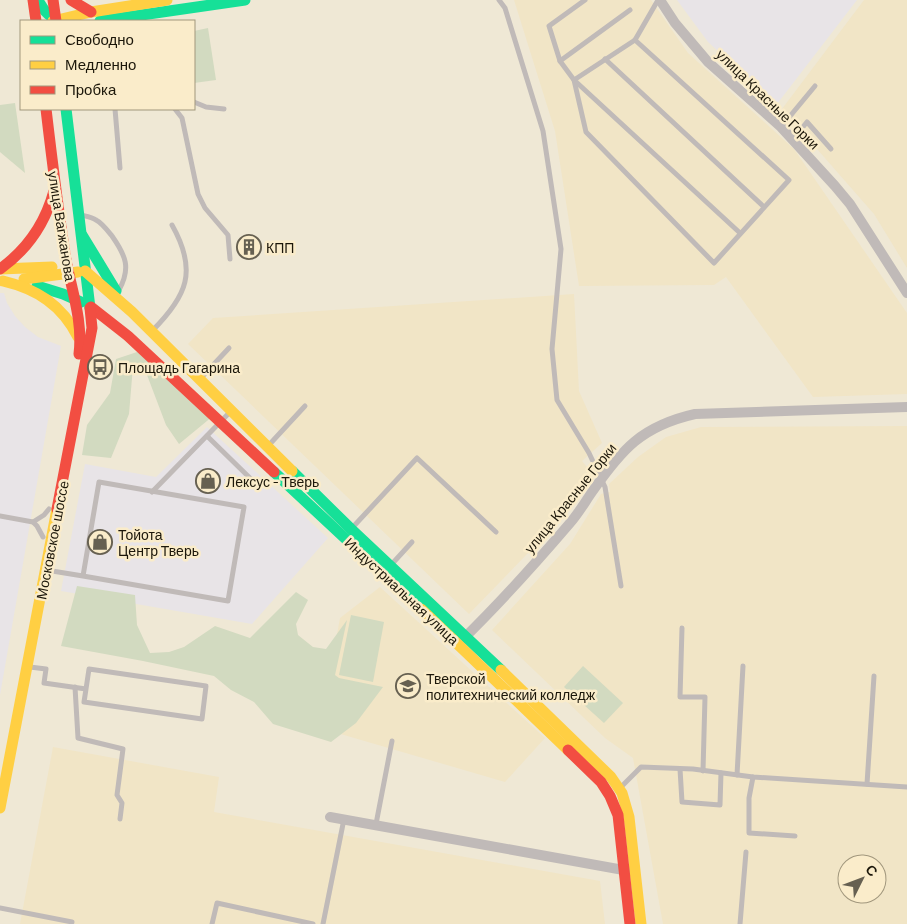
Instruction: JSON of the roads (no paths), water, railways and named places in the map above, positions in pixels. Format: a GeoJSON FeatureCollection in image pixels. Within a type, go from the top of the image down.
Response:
{"type":"FeatureCollection","features":[{"type":"Feature","properties":{"kind":"main road"},"geometry":{"type":"LineString","coordinates":[[33,0],[36,20]]}},
{"type":"Feature","properties":{"kind":"main road"},"geometry":{"type":"LineString","coordinates":[[38,0],[54,20]]}},
{"type":"Feature","properties":{"kind":"main road"},"geometry":{"type":"LineString","coordinates":[[53,0],[55,20]]}},
{"type":"Feature","properties":{"kind":"main road"},"geometry":{"type":"LineString","coordinates":[[71,0],[91,12]]}},
{"type":"Feature","properties":{"kind":"main road"},"geometry":{"type":"LineString","coordinates":[[59,20],[91,12],[167,0]]}},
{"type":"Feature","properties":{"kind":"main road"},"geometry":{"type":"LineString","coordinates":[[107,20],[244,0]]}},
{"type":"Feature","properties":{"kind":"main road","name":"улица Вагжанова"},"geometry":{"type":"LineString","coordinates":[[46,110],[55,188],[68,270],[85,342]]}},
{"type":"Feature","properties":{"kind":"main road","name":"улица Вагжанова"},"geometry":{"type":"LineString","coordinates":[[66,110],[85,271]]}},
{"type":"Feature","properties":{"kind":"main road"},"geometry":{"type":"LineString","coordinates":[[0,269],[24,250],[37,233],[47,215],[55,188]]}},
{"type":"Feature","properties":{"kind":"main road","name":"Индустриальная улица"},"geometry":{"type":"LineString","coordinates":[[81,233],[114,292],[126,306],[350,529],[390,566],[597,778],[615,793],[641,924]]}},
{"type":"Feature","properties":{"kind":"main road"},"geometry":{"type":"LineString","coordinates":[[0,269],[85,271]]}},
{"type":"Feature","properties":{"kind":"main road"},"geometry":{"type":"LineString","coordinates":[[2,282],[68,270]]}},
{"type":"Feature","properties":{"kind":"main road","name":"Индустриальная улица"},"geometry":{"type":"LineString","coordinates":[[85,271],[114,292]]}},
{"type":"Feature","properties":{"kind":"main road","name":"Московское шоссе"},"geometry":{"type":"LineString","coordinates":[[0,808],[43,537],[85,342],[92,328],[91,307],[85,271]]}},
{"type":"Feature","properties":{"kind":"main road"},"geometry":{"type":"LineString","coordinates":[[2,282],[26,287],[56,304],[85,342],[102,329],[107,327],[118,328]]}},
{"type":"Feature","properties":{"kind":"main road","name":"Индустриальная улица"},"geometry":{"type":"LineString","coordinates":[[2,282],[48,289],[91,307],[118,328],[462,640]]}},
{"type":"Feature","properties":{"kind":"main road"},"geometry":{"type":"LineString","coordinates":[[75,300],[89,293],[114,292]]}},
{"type":"Feature","properties":{"kind":"main road","name":"Московское шоссе"},"geometry":{"type":"LineString","coordinates":[[0,760],[46,570],[85,342]]}},
{"type":"Feature","properties":{"kind":"main road","name":"Индустриальная улица"},"geometry":{"type":"LineString","coordinates":[[630,871],[630,924]]}},
{"type":"Feature","properties":{"kind":"street","name":"улица Красные Горки"},"geometry":{"type":"LineString","coordinates":[[659,0],[675,23],[708,62],[781,127],[835,186],[850,204],[907,293]]}},
{"type":"Feature","properties":{"kind":"street","name":"улица Красные Горки"},"geometry":{"type":"LineString","coordinates":[[462,640],[547,550],[572,520],[622,452],[656,428],[679,418],[696,414],[907,407]]}},
{"type":"Feature","properties":{"kind":"street"},"geometry":{"type":"LineString","coordinates":[[330,816],[630,871]]}},
{"type":"Feature","properties":{"kind":"lane"},"geometry":{"type":"LineString","coordinates":[[499,0],[505,8],[543,131],[561,249],[552,349],[557,400],[602,478],[621,586]]}},
{"type":"Feature","properties":{"kind":"lane"},"geometry":{"type":"LineString","coordinates":[[585,0],[549,26],[560,61],[574,80],[740,233]]}},
{"type":"Feature","properties":{"kind":"lane"},"geometry":{"type":"LineString","coordinates":[[574,80],[635,40],[659,0]]}},
{"type":"Feature","properties":{"kind":"lane"},"geometry":{"type":"LineString","coordinates":[[560,61],[630,10]]}},
{"type":"Feature","properties":{"kind":"lane"},"geometry":{"type":"LineString","coordinates":[[574,80],[586,132],[714,263],[788,180],[635,40]]}},
{"type":"Feature","properties":{"kind":"lane"},"geometry":{"type":"LineString","coordinates":[[605,59],[764,207]]}},
{"type":"Feature","properties":{"kind":"lane"},"geometry":{"type":"LineString","coordinates":[[781,127],[816,86]]}},
{"type":"Feature","properties":{"kind":"lane"},"geometry":{"type":"LineString","coordinates":[[195,102],[206,107],[224,109]]}},
{"type":"Feature","properties":{"kind":"lane"},"geometry":{"type":"LineString","coordinates":[[115,110],[120,168]]}},
{"type":"Feature","properties":{"kind":"lane"},"geometry":{"type":"LineString","coordinates":[[177,110],[182,118],[198,194],[205,208],[228,235],[230,259]]}},
{"type":"Feature","properties":{"kind":"lane"},"geometry":{"type":"LineString","coordinates":[[792,139],[807,122],[832,149]]}},
{"type":"Feature","properties":{"kind":"lane"},"geometry":{"type":"LineString","coordinates":[[78,214],[96,220],[109,231],[123,251],[126,267],[125,279],[114,292]]}},
{"type":"Feature","properties":{"kind":"lane"},"geometry":{"type":"LineString","coordinates":[[152,332],[174,308],[184,286],[186,270],[185,253],[172,225]]}},
{"type":"Feature","properties":{"kind":"lane"},"geometry":{"type":"LineString","coordinates":[[199,380],[229,348]]}},
{"type":"Feature","properties":{"kind":"lane"},"geometry":{"type":"LineString","coordinates":[[268,446],[305,406]]}},
{"type":"Feature","properties":{"kind":"lane"},"geometry":{"type":"LineString","coordinates":[[152,492],[231,411]]}},
{"type":"Feature","properties":{"kind":"lane"},"geometry":{"type":"LineString","coordinates":[[207,436],[254,482]]}},
{"type":"Feature","properties":{"kind":"lane"},"geometry":{"type":"LineString","coordinates":[[350,529],[417,458],[496,532]]}},
{"type":"Feature","properties":{"kind":"lane"},"geometry":{"type":"LineString","coordinates":[[46,570],[228,601],[244,507],[99,482],[84,576]]}},
{"type":"Feature","properties":{"kind":"lane"},"geometry":{"type":"LineString","coordinates":[[33,522],[44,515],[49,509]]}},
{"type":"Feature","properties":{"kind":"lane"},"geometry":{"type":"LineString","coordinates":[[0,516],[33,522],[38,526],[43,537]]}},
{"type":"Feature","properties":{"kind":"lane"},"geometry":{"type":"LineString","coordinates":[[390,566],[412,542]]}},
{"type":"Feature","properties":{"kind":"lane"},"geometry":{"type":"LineString","coordinates":[[682,628],[680,696],[705,698],[703,771]]}},
{"type":"Feature","properties":{"kind":"lane"},"geometry":{"type":"LineString","coordinates":[[23,666],[46,669],[44,683],[86,689]]}},
{"type":"Feature","properties":{"kind":"lane"},"geometry":{"type":"LineString","coordinates":[[737,775],[743,666]]}},
{"type":"Feature","properties":{"kind":"lane"},"geometry":{"type":"LineString","coordinates":[[89,669],[206,686],[202,719],[84,702],[86,689],[89,669]]}},
{"type":"Feature","properties":{"kind":"lane"},"geometry":{"type":"LineString","coordinates":[[867,784],[874,676]]}},
{"type":"Feature","properties":{"kind":"lane"},"geometry":{"type":"LineString","coordinates":[[75,687],[78,738],[123,749],[117,795],[122,803],[120,819]]}},
{"type":"Feature","properties":{"kind":"lane"},"geometry":{"type":"LineString","coordinates":[[376,824],[392,741]]}},
{"type":"Feature","properties":{"kind":"lane"},"geometry":{"type":"LineString","coordinates":[[615,793],[641,767],[703,771],[753,777],[907,786]]}},
{"type":"Feature","properties":{"kind":"lane"},"geometry":{"type":"LineString","coordinates":[[680,769],[682,802],[720,805],[721,773]]}},
{"type":"Feature","properties":{"kind":"lane"},"geometry":{"type":"LineString","coordinates":[[753,777],[748,798],[749,833],[794,836]]}},
{"type":"Feature","properties":{"kind":"lane"},"geometry":{"type":"LineString","coordinates":[[323,924],[344,819]]}},
{"type":"Feature","properties":{"kind":"lane"},"geometry":{"type":"LineString","coordinates":[[740,924],[746,852]]}},
{"type":"Feature","properties":{"kind":"lane"},"geometry":{"type":"LineString","coordinates":[[212,924],[216,903],[313,924]]}},
{"type":"Feature","properties":{"kind":"lane"},"geometry":{"type":"LineString","coordinates":[[0,908],[72,922]]}},
{"type":"Feature","properties":{"kind":"place","name":"КПП"},"geometry":{"type":"Point","coordinates":[249,247]}},
{"type":"Feature","properties":{"kind":"place","name":"Площадь Гагарина"},"geometry":{"type":"Point","coordinates":[100,367]}},
{"type":"Feature","properties":{"kind":"place","name":"Лексус - Тверь"},"geometry":{"type":"Point","coordinates":[208,481]}},
{"type":"Feature","properties":{"kind":"place","name":"Тойота Центр Тверь"},"geometry":{"type":"Point","coordinates":[100,542]}},
{"type":"Feature","properties":{"kind":"place","name":"Тверской политехнический колледж"},"geometry":{"type":"Point","coordinates":[408,686]}}]}
